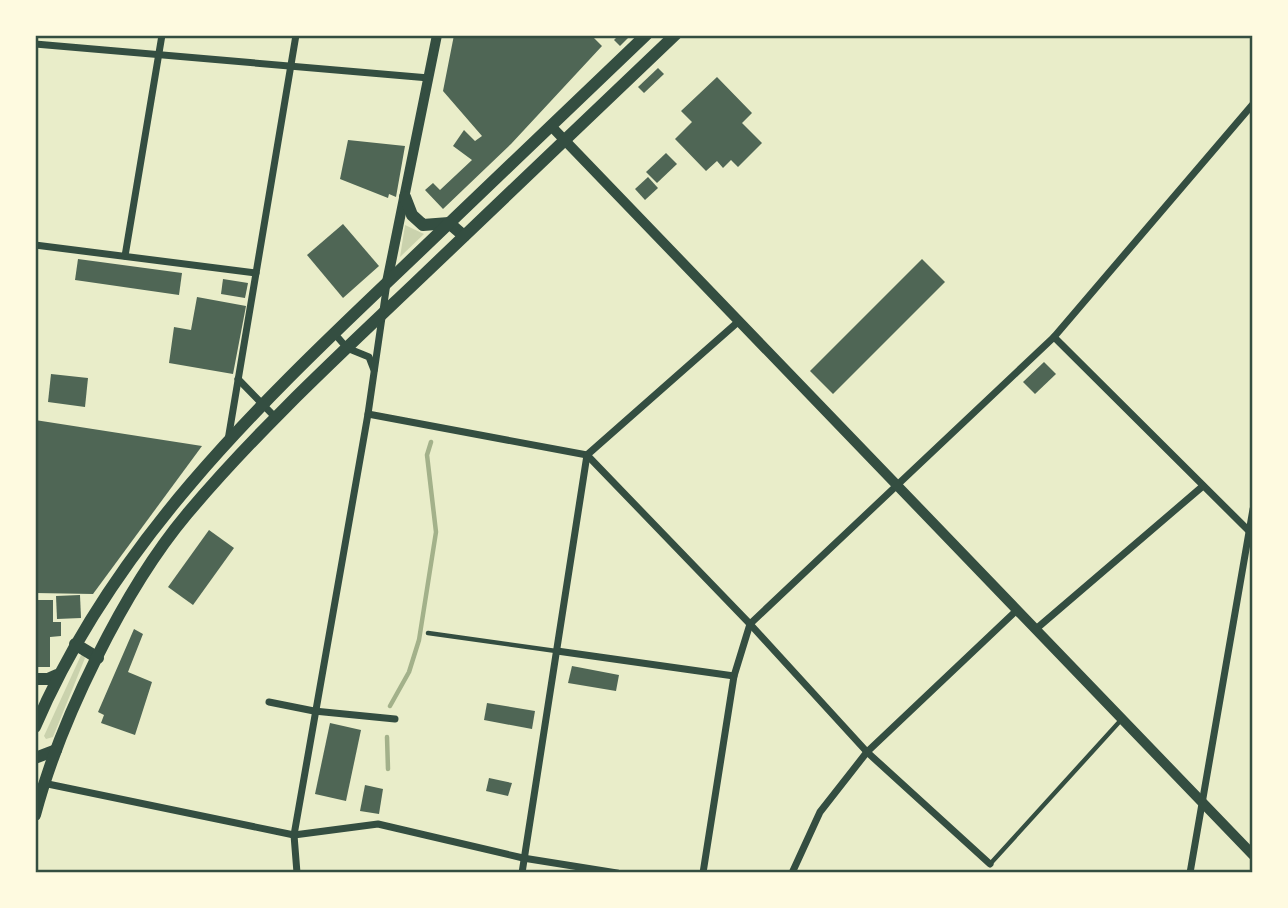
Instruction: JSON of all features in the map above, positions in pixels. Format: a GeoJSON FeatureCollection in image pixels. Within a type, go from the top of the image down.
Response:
{"type":"FeatureCollection","features":[{"type":"Feature","properties":{"kind":"main road"},"geometry":{"type":"LineString","coordinates":[[35,727],[57,675],[75,644],[151,529],[227,440],[333,333],[646,35]]}},
{"type":"Feature","properties":{"kind":"main road"},"geometry":{"type":"LineString","coordinates":[[35,816],[43,783],[56,750],[98,658],[148,568],[187,514],[276,418],[347,348],[675,35]]}},
{"type":"Feature","properties":{"kind":"main road"},"geometry":{"type":"LineString","coordinates":[[405,197],[412,215],[424,225],[449,223],[464,236]]}},
{"type":"Feature","properties":{"kind":"main road"},"geometry":{"type":"LineString","coordinates":[[151,529],[166,541]]}},
{"type":"Feature","properties":{"kind":"main road"},"geometry":{"type":"LineString","coordinates":[[75,644],[98,658]]}},
{"type":"Feature","properties":{"kind":"main road"},"geometry":{"type":"LineString","coordinates":[[35,679],[48,679],[57,675]]}},
{"type":"Feature","properties":{"kind":"main road"},"geometry":{"type":"LineString","coordinates":[[35,758],[56,750]]}},
{"type":"Feature","properties":{"kind":"street"},"geometry":{"type":"LineString","coordinates":[[125,256],[162,35]]}},
{"type":"Feature","properties":{"kind":"street"},"geometry":{"type":"LineString","coordinates":[[227,440],[296,35]]}},
{"type":"Feature","properties":{"kind":"street"},"geometry":{"type":"LineString","coordinates":[[297,873],[294,835],[314,712],[368,414],[387,282],[437,35]]}},
{"type":"Feature","properties":{"kind":"street"},"geometry":{"type":"LineString","coordinates":[[35,44],[429,78]]}},
{"type":"Feature","properties":{"kind":"street"},"geometry":{"type":"LineString","coordinates":[[703,873],[734,676],[750,624],[1054,337],[1253,104]]}},
{"type":"Feature","properties":{"kind":"street"},"geometry":{"type":"LineString","coordinates":[[551,126],[1253,855]]}},
{"type":"Feature","properties":{"kind":"street"},"geometry":{"type":"LineString","coordinates":[[35,245],[256,273]]}},
{"type":"Feature","properties":{"kind":"street"},"geometry":{"type":"LineString","coordinates":[[522,873],[587,455],[739,321]]}},
{"type":"Feature","properties":{"kind":"street"},"geometry":{"type":"LineString","coordinates":[[333,333],[347,348],[369,357],[374,371]]}},
{"type":"Feature","properties":{"kind":"street"},"geometry":{"type":"LineString","coordinates":[[1054,337],[1249,531]]}},
{"type":"Feature","properties":{"kind":"street"},"geometry":{"type":"LineString","coordinates":[[238,379],[260,405],[276,418]]}},
{"type":"Feature","properties":{"kind":"street"},"geometry":{"type":"LineString","coordinates":[[368,414],[587,455],[750,624],[867,752],[990,863]]}},
{"type":"Feature","properties":{"kind":"street"},"geometry":{"type":"LineString","coordinates":[[1035,629],[1203,485]]}},
{"type":"Feature","properties":{"kind":"street"},"geometry":{"type":"LineString","coordinates":[[1190,873],[1253,514]]}},
{"type":"Feature","properties":{"kind":"street"},"geometry":{"type":"LineString","coordinates":[[792,873],[820,812],[867,752],[1017,610]]}},
{"type":"Feature","properties":{"kind":"street"},"geometry":{"type":"LineString","coordinates":[[557,651],[734,676]]}},
{"type":"Feature","properties":{"kind":"street"},"geometry":{"type":"LineString","coordinates":[[269,702],[314,712],[395,719]]}},
{"type":"Feature","properties":{"kind":"street"},"geometry":{"type":"LineString","coordinates":[[43,783],[294,835],[379,824],[523,858],[617,873]]}},
{"type":"Feature","properties":{"kind":"lane"},"geometry":{"type":"LineString","coordinates":[[428,633],[557,651]]}},
{"type":"Feature","properties":{"kind":"lane"},"geometry":{"type":"LineString","coordinates":[[990,863],[1122,719]]}},
{"type":"Feature","properties":{"kind":"green space"},"geometry":{"type":"Polygon","coordinates":[[[405,225],[424,234],[400,257],[405,225]]]}},
{"type":"Feature","properties":{"kind":"green space"},"geometry":{"type":"Polygon","coordinates":[[[82,653],[85,658],[53,737],[46,739],[44,736],[82,653]]]}},
{"type":"Feature","properties":{"kind":"building"},"geometry":{"type":"Polygon","coordinates":[[[454,35],[591,35],[602,46],[511,144],[443,209],[425,190],[433,183],[440,190],[472,160],[453,146],[464,130],[475,141],[482,136],[443,91],[454,35]]]}},
{"type":"Feature","properties":{"kind":"building"},"geometry":{"type":"Polygon","coordinates":[[[619,35],[631,35],[620,46],[614,40],[619,35]]]}},
{"type":"Feature","properties":{"kind":"building"},"geometry":{"type":"Polygon","coordinates":[[[658,68],[664,74],[644,93],[638,87],[658,68]]]}},
{"type":"Feature","properties":{"kind":"building"},"geometry":{"type":"Polygon","coordinates":[[[717,77],[752,113],[742,123],[762,143],[738,167],[731,160],[723,168],[717,161],[706,171],[675,139],[692,122],[681,111],[717,77]]]}},
{"type":"Feature","properties":{"kind":"building"},"geometry":{"type":"Polygon","coordinates":[[[348,140],[405,146],[396,197],[389,194],[388,198],[340,179],[348,140]]]}},
{"type":"Feature","properties":{"kind":"building"},"geometry":{"type":"Polygon","coordinates":[[[666,153],[677,164],[657,183],[646,172],[666,153]]]}},
{"type":"Feature","properties":{"kind":"building"},"geometry":{"type":"Polygon","coordinates":[[[648,177],[658,188],[645,200],[635,189],[648,177]]]}},
{"type":"Feature","properties":{"kind":"building"},"geometry":{"type":"Polygon","coordinates":[[[343,224],[379,266],[343,298],[307,255],[343,224]]]}},
{"type":"Feature","properties":{"kind":"building"},"geometry":{"type":"Polygon","coordinates":[[[78,259],[182,273],[179,295],[75,280],[78,259]]]}},
{"type":"Feature","properties":{"kind":"building"},"geometry":{"type":"Polygon","coordinates":[[[922,259],[945,282],[833,394],[810,371],[922,259]]]}},
{"type":"Feature","properties":{"kind":"building"},"geometry":{"type":"Polygon","coordinates":[[[223,279],[248,283],[245,298],[221,294],[223,279]]]}},
{"type":"Feature","properties":{"kind":"building"},"geometry":{"type":"Polygon","coordinates":[[[197,297],[246,306],[233,374],[169,363],[174,327],[191,330],[197,297]]]}},
{"type":"Feature","properties":{"kind":"building"},"geometry":{"type":"Polygon","coordinates":[[[1044,362],[1056,374],[1035,394],[1023,382],[1044,362]]]}},
{"type":"Feature","properties":{"kind":"building"},"geometry":{"type":"Polygon","coordinates":[[[51,374],[88,378],[85,407],[48,402],[51,374]]]}},
{"type":"Feature","properties":{"kind":"building"},"geometry":{"type":"Polygon","coordinates":[[[35,420],[202,446],[93,594],[35,593],[35,420]]]}},
{"type":"Feature","properties":{"kind":"building"},"geometry":{"type":"Polygon","coordinates":[[[209,530],[234,548],[193,605],[168,587],[209,530]]]}},
{"type":"Feature","properties":{"kind":"building"},"geometry":{"type":"Polygon","coordinates":[[[80,595],[81,618],[57,619],[56,596],[80,595]]]}},
{"type":"Feature","properties":{"kind":"building"},"geometry":{"type":"Polygon","coordinates":[[[35,600],[53,600],[53,622],[61,622],[61,636],[50,637],[50,667],[35,667],[35,600]]]}},
{"type":"Feature","properties":{"kind":"building"},"geometry":{"type":"Polygon","coordinates":[[[134,629],[143,634],[128,672],[152,682],[135,735],[101,723],[104,715],[98,712],[134,629]]]}},
{"type":"Feature","properties":{"kind":"building"},"geometry":{"type":"Polygon","coordinates":[[[572,666],[619,675],[616,691],[568,683],[572,666]]]}},
{"type":"Feature","properties":{"kind":"building"},"geometry":{"type":"Polygon","coordinates":[[[487,703],[535,711],[532,729],[484,720],[487,703]]]}},
{"type":"Feature","properties":{"kind":"building"},"geometry":{"type":"Polygon","coordinates":[[[330,723],[361,730],[346,801],[315,794],[330,723]]]}},
{"type":"Feature","properties":{"kind":"building"},"geometry":{"type":"Polygon","coordinates":[[[489,778],[512,783],[508,796],[486,791],[489,778]]]}},
{"type":"Feature","properties":{"kind":"building"},"geometry":{"type":"Polygon","coordinates":[[[365,785],[383,789],[379,814],[360,811],[365,785]]]}},
{"type":"Feature","properties":{"kind":"waterway"},"geometry":{"type":"LineString","coordinates":[[390,706],[409,672],[419,640],[436,532],[427,455],[431,442]]}},
{"type":"Feature","properties":{"kind":"waterway"},"geometry":{"type":"LineString","coordinates":[[387,737],[388,769]]}}]}
